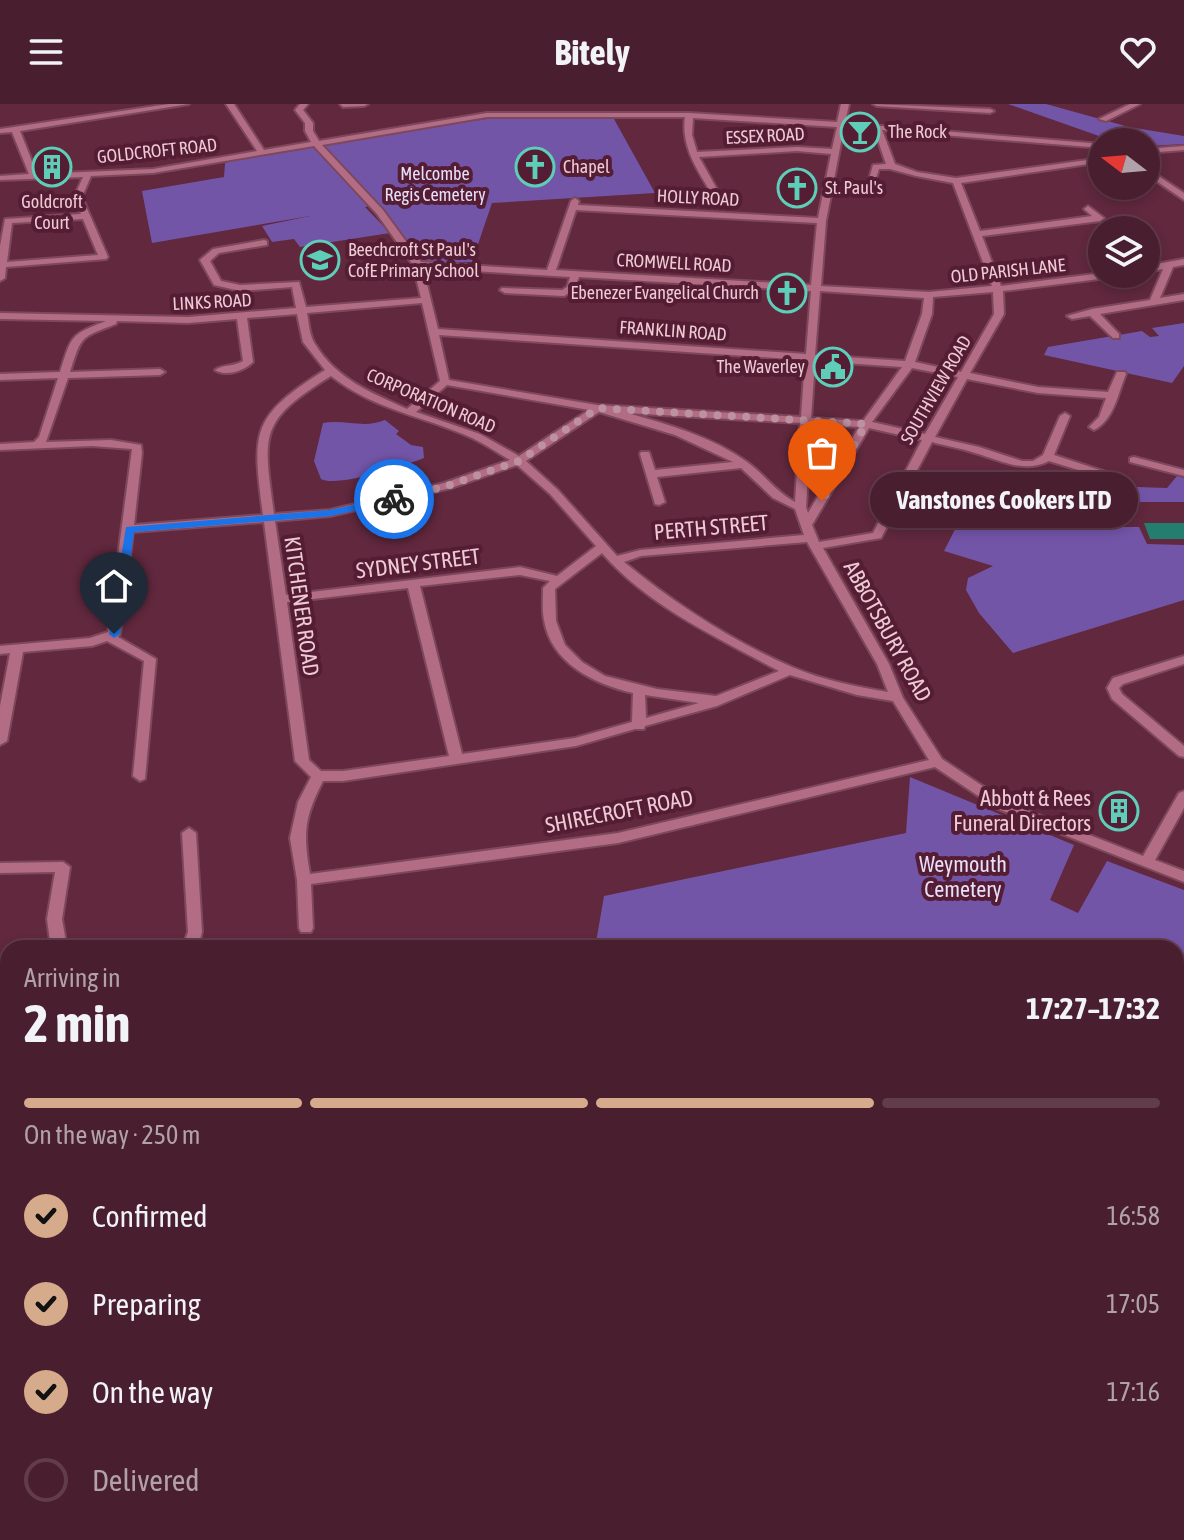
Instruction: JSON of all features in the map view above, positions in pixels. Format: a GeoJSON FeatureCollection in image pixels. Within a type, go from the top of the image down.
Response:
{"type":"FeatureCollection","features":[{"type":"Feature","properties":{"kind":"street"},"geometry":{"type":"LineString","coordinates":[[0,131],[185,104]]}},
{"type":"Feature","properties":{"kind":"street"},"geometry":{"type":"LineString","coordinates":[[230,104],[263,154]]}},
{"type":"Feature","properties":{"kind":"street"},"geometry":{"type":"LineString","coordinates":[[304,104],[299,110],[309,123],[309,131],[317,145],[380,212],[418,265],[445,382]]}},
{"type":"Feature","properties":{"kind":"street"},"geometry":{"type":"LineString","coordinates":[[343,105],[364,104]]}},
{"type":"Feature","properties":{"kind":"street"},"geometry":{"type":"LineString","coordinates":[[621,104],[622,115]]}},
{"type":"Feature","properties":{"kind":"street","name":"ABBOTSBURY ROAD"},"geometry":{"type":"LineString","coordinates":[[845,104],[822,221],[816,286],[800,507],[811,536],[883,664],[897,698],[937,762],[1003,806],[1184,877]]}},
{"type":"Feature","properties":{"kind":"street"},"geometry":{"type":"LineString","coordinates":[[877,104],[990,108],[988,135]]}},
{"type":"Feature","properties":{"kind":"street"},"geometry":{"type":"LineString","coordinates":[[1103,119],[1136,104]]}},
{"type":"Feature","properties":{"kind":"street"},"geometry":{"type":"LineString","coordinates":[[689,115],[686,127],[714,191]]}},
{"type":"Feature","properties":{"kind":"street","name":"GOLDCROFT ROAD"},"geometry":{"type":"LineString","coordinates":[[0,178],[153,171],[317,145],[462,117],[689,115],[1088,145]]}},
{"type":"Feature","properties":{"kind":"street"},"geometry":{"type":"LineString","coordinates":[[877,127],[891,166]]}},
{"type":"Feature","properties":{"kind":"street"},"geometry":{"type":"LineString","coordinates":[[15,129],[34,177]]}},
{"type":"Feature","properties":{"kind":"street"},"geometry":{"type":"LineString","coordinates":[[1160,150],[1184,148]]}},
{"type":"Feature","properties":{"kind":"street","name":"ESSEX ROAD"},"geometry":{"type":"LineString","coordinates":[[696,155],[797,149],[835,152]]}},
{"type":"Feature","properties":{"kind":"street"},"geometry":{"type":"LineString","coordinates":[[869,188],[876,167],[891,166],[956,181],[1088,162]]}},
{"type":"Feature","properties":{"kind":"street"},"geometry":{"type":"LineString","coordinates":[[1,265],[103,257],[78,197],[88,174]]}},
{"type":"Feature","properties":{"kind":"street"},"geometry":{"type":"LineString","coordinates":[[1160,180],[1184,197]]}},
{"type":"Feature","properties":{"kind":"street"},"geometry":{"type":"LineString","coordinates":[[956,181],[998,289]]}},
{"type":"Feature","properties":{"kind":"street","name":"HOLLY ROAD"},"geometry":{"type":"LineString","coordinates":[[551,273],[574,203],[822,221]]}},
{"type":"Feature","properties":{"kind":"street"},"geometry":{"type":"LineString","coordinates":[[977,234],[1104,222],[1088,209]]}},
{"type":"Feature","properties":{"kind":"street"},"geometry":{"type":"LineString","coordinates":[[0,278],[8,221],[86,216]]}},
{"type":"Feature","properties":{"kind":"street","name":"CORPORATION ROAD"},"geometry":{"type":"LineString","coordinates":[[264,243],[216,251],[205,260],[217,283],[229,288],[296,284],[308,342],[331,371],[361,393],[476,436],[519,461],[554,492],[615,561],[658,596],[730,640],[789,671],[857,691],[897,698]]}},
{"type":"Feature","properties":{"kind":"street"},"geometry":{"type":"LineString","coordinates":[[1160,267],[1184,262]]}},
{"type":"Feature","properties":{"kind":"street","name":"CROMWELL ROAD"},"geometry":{"type":"LineString","coordinates":[[418,265],[929,295]]}},
{"type":"Feature","properties":{"kind":"street"},"geometry":{"type":"LineString","coordinates":[[1154,302],[1169,265]]}},
{"type":"Feature","properties":{"kind":"street"},"geometry":{"type":"LineString","coordinates":[[505,290],[562,298],[571,288],[576,274]]}},
{"type":"Feature","properties":{"kind":"street","name":"OLD PARISH LANE"},"geometry":{"type":"LineString","coordinates":[[811,536],[866,424],[909,364],[927,314],[929,295],[1088,277]]}},
{"type":"Feature","properties":{"kind":"street","name":"SOUTHVIEW ROAD"},"geometry":{"type":"LineString","coordinates":[[811,536],[877,536],[999,314],[998,289]]}},
{"type":"Feature","properties":{"kind":"street"},"geometry":{"type":"LineString","coordinates":[[1072,316],[1184,297]]}},
{"type":"Feature","properties":{"kind":"street","name":"LINKS ROAD"},"geometry":{"type":"LineString","coordinates":[[0,316],[188,320],[425,300]]}},
{"type":"Feature","properties":{"kind":"street"},"geometry":{"type":"LineString","coordinates":[[1092,312],[1116,336]]}},
{"type":"Feature","properties":{"kind":"street"},"geometry":{"type":"LineString","coordinates":[[50,317],[78,338]]}},
{"type":"Feature","properties":{"kind":"street"},"geometry":{"type":"LineString","coordinates":[[220,370],[240,368],[248,362],[242,317]]}},
{"type":"Feature","properties":{"kind":"street"},"geometry":{"type":"LineString","coordinates":[[39,443],[44,438],[78,338],[120,319]]}},
{"type":"Feature","properties":{"kind":"street","name":"FRANKLIN ROAD"},"geometry":{"type":"LineString","coordinates":[[434,332],[909,364],[1038,390],[1112,395]]}},
{"type":"Feature","properties":{"kind":"street","name":"KITCHENER ROAD"},"geometry":{"type":"LineString","coordinates":[[318,776],[302,761],[261,456],[262,433],[275,413],[295,394],[331,371]]}},
{"type":"Feature","properties":{"kind":"street"},"geometry":{"type":"LineString","coordinates":[[0,377],[160,372]]}},
{"type":"Feature","properties":{"kind":"street"},"geometry":{"type":"LineString","coordinates":[[1094,427],[1104,418],[1121,374]]}},
{"type":"Feature","properties":{"kind":"street"},"geometry":{"type":"LineString","coordinates":[[409,413],[445,382],[558,398],[598,408],[708,445],[743,464],[786,503],[800,507]]}},
{"type":"Feature","properties":{"kind":"street"},"geometry":{"type":"LineString","coordinates":[[129,529],[269,520],[368,506],[447,486],[519,461],[598,408],[866,424],[975,449],[1021,464],[1035,464],[1048,457],[1065,416]]}},
{"type":"Feature","properties":{"kind":"street"},"geometry":{"type":"LineString","coordinates":[[0,447],[39,443],[56,446],[123,443],[137,447],[116,631],[111,638]]}},
{"type":"Feature","properties":{"kind":"street"},"geometry":{"type":"LineString","coordinates":[[645,454],[659,502]]}},
{"type":"Feature","properties":{"kind":"street"},"geometry":{"type":"LineString","coordinates":[[1048,457],[1108,476]]}},
{"type":"Feature","properties":{"kind":"street"},"geometry":{"type":"LineString","coordinates":[[1134,460],[1184,473]]}},
{"type":"Feature","properties":{"kind":"street"},"geometry":{"type":"LineString","coordinates":[[652,474],[743,464]]}},
{"type":"Feature","properties":{"kind":"street","name":"PERTH STREET"},"geometry":{"type":"LineString","coordinates":[[615,561],[640,553],[811,536]]}},
{"type":"Feature","properties":{"kind":"street"},"geometry":{"type":"LineString","coordinates":[[601,548],[549,588],[549,623],[558,643],[576,664],[604,682],[639,692],[718,700]]}},
{"type":"Feature","properties":{"kind":"street","name":"SYDNEY STREET"},"geometry":{"type":"LineString","coordinates":[[281,599],[520,571],[559,580]]}},
{"type":"Feature","properties":{"kind":"street"},"geometry":{"type":"LineString","coordinates":[[413,584],[456,759]]}},
{"type":"Feature","properties":{"kind":"street"},"geometry":{"type":"LineString","coordinates":[[0,650],[111,638],[150,659],[140,776]]}},
{"type":"Feature","properties":{"kind":"street"},"geometry":{"type":"LineString","coordinates":[[0,741],[17,649]]}},
{"type":"Feature","properties":{"kind":"street"},"geometry":{"type":"LineString","coordinates":[[1184,660],[1118,681],[1113,688],[1117,696],[1184,753]]}},
{"type":"Feature","properties":{"kind":"street"},"geometry":{"type":"LineString","coordinates":[[306,928],[304,880],[297,838],[305,802],[318,776],[343,776],[576,742],[639,726],[718,700],[789,671]]}},
{"type":"Feature","properties":{"kind":"street"},"geometry":{"type":"LineString","coordinates":[[639,692],[639,726]]}},
{"type":"Feature","properties":{"kind":"street","name":"SHIRECROFT ROAD"},"geometry":{"type":"LineString","coordinates":[[304,880],[618,838],[937,762]]}},
{"type":"Feature","properties":{"kind":"street"},"geometry":{"type":"LineString","coordinates":[[1147,862],[1184,796]]}},
{"type":"Feature","properties":{"kind":"street"},"geometry":{"type":"LineString","coordinates":[[189,833],[195,913],[192,940]]}},
{"type":"Feature","properties":{"kind":"street"},"geometry":{"type":"LineString","coordinates":[[0,868],[63,867],[54,925],[56,940]]}},
{"type":"Feature","properties":{"kind":"green space"},"geometry":{"type":"Polygon","coordinates":[[[1008,104],[1046,104],[1135,128],[1088,128],[1088,132],[1008,104]]]}},
{"type":"Feature","properties":{"kind":"green space","name":"Melcombe Regis Cemetery"},"geometry":{"type":"Polygon","coordinates":[[[486,119],[614,119],[655,193],[492,203],[472,262],[419,263],[403,236],[376,204],[365,207],[390,233],[300,247],[294,239],[272,242],[262,226],[310,216],[152,243],[142,191],[224,177],[225,163],[263,154],[486,119]]]}},
{"type":"Feature","properties":{"kind":"green space"},"geometry":{"type":"Polygon","coordinates":[[[1160,132],[1184,136],[1184,144],[1160,145],[1160,132]]]}},
{"type":"Feature","properties":{"kind":"green space"},"geometry":{"type":"Polygon","coordinates":[[[1184,323],[1184,366],[1172,383],[1044,355],[1048,347],[1142,331],[1150,337],[1159,336],[1152,328],[1184,323]]]}},
{"type":"Feature","properties":{"kind":"green space"},"geometry":{"type":"Polygon","coordinates":[[[385,420],[399,431],[396,434],[411,445],[423,447],[424,458],[356,478],[321,479],[314,461],[323,423],[370,424],[385,420]]]}},
{"type":"Feature","properties":{"kind":"green space"},"geometry":{"type":"Polygon","coordinates":[[[1177,476],[1184,478],[1184,502],[1121,502],[1123,527],[1139,527],[1147,544],[1184,545],[1184,600],[1013,653],[979,613],[966,590],[968,578],[993,566],[944,551],[976,488],[1045,505],[1107,486],[1167,488],[1177,476]]]}},
{"type":"Feature","properties":{"kind":"green space","name":"Weymouth Cemetery"},"geometry":{"type":"Polygon","coordinates":[[[910,777],[1074,845],[1050,900],[1078,913],[1107,861],[1184,890],[1184,940],[596,940],[604,896],[906,833],[910,777]]]}},
{"type":"Feature","properties":{"kind":"shaded area"},"geometry":{"type":"Polygon","coordinates":[[[1144,523],[1184,523],[1184,539],[1150,539],[1144,523]]]}},
{"type":"Feature","properties":{"kind":"way so far"},"geometry":{"type":"LineString","coordinates":[[394,499],[447,486],[519,461],[580,423],[598,408],[866,424],[822,501]]}},
{"type":"Feature","properties":{"kind":"place","name":"The Rock"},"geometry":{"type":"Point","coordinates":[860,132]}},
{"type":"Feature","properties":{"kind":"place","name":"Goldcroft Court"},"geometry":{"type":"Point","coordinates":[52,167]}},
{"type":"Feature","properties":{"kind":"place","name":"Chapel"},"geometry":{"type":"Point","coordinates":[535,167]}},
{"type":"Feature","properties":{"kind":"place","name":"St. Paul's"},"geometry":{"type":"Point","coordinates":[797,188]}},
{"type":"Feature","properties":{"kind":"place","name":"Beechcroft St Paul's CofE Primary School"},"geometry":{"type":"Point","coordinates":[320,260]}},
{"type":"Feature","properties":{"kind":"place","name":"Ebenezer Evangelical Church"},"geometry":{"type":"Point","coordinates":[787,293]}},
{"type":"Feature","properties":{"kind":"place","name":"The Waverley"},"geometry":{"type":"Point","coordinates":[833,367]}},
{"type":"Feature","properties":{"kind":"place","name":"Vanstones Cookers LTD"},"geometry":{"type":"Point","coordinates":[822,501]}},
{"type":"Feature","properties":{"kind":"place","name":"Abbott & Rees Funeral Directors"},"geometry":{"type":"Point","coordinates":[1119,811]}},
{"type":"Feature","properties":{"kind":"route"},"geometry":{"type":"LineString","coordinates":[[114,634],[129,529],[269,520],[330,513],[394,499]]}}]}
